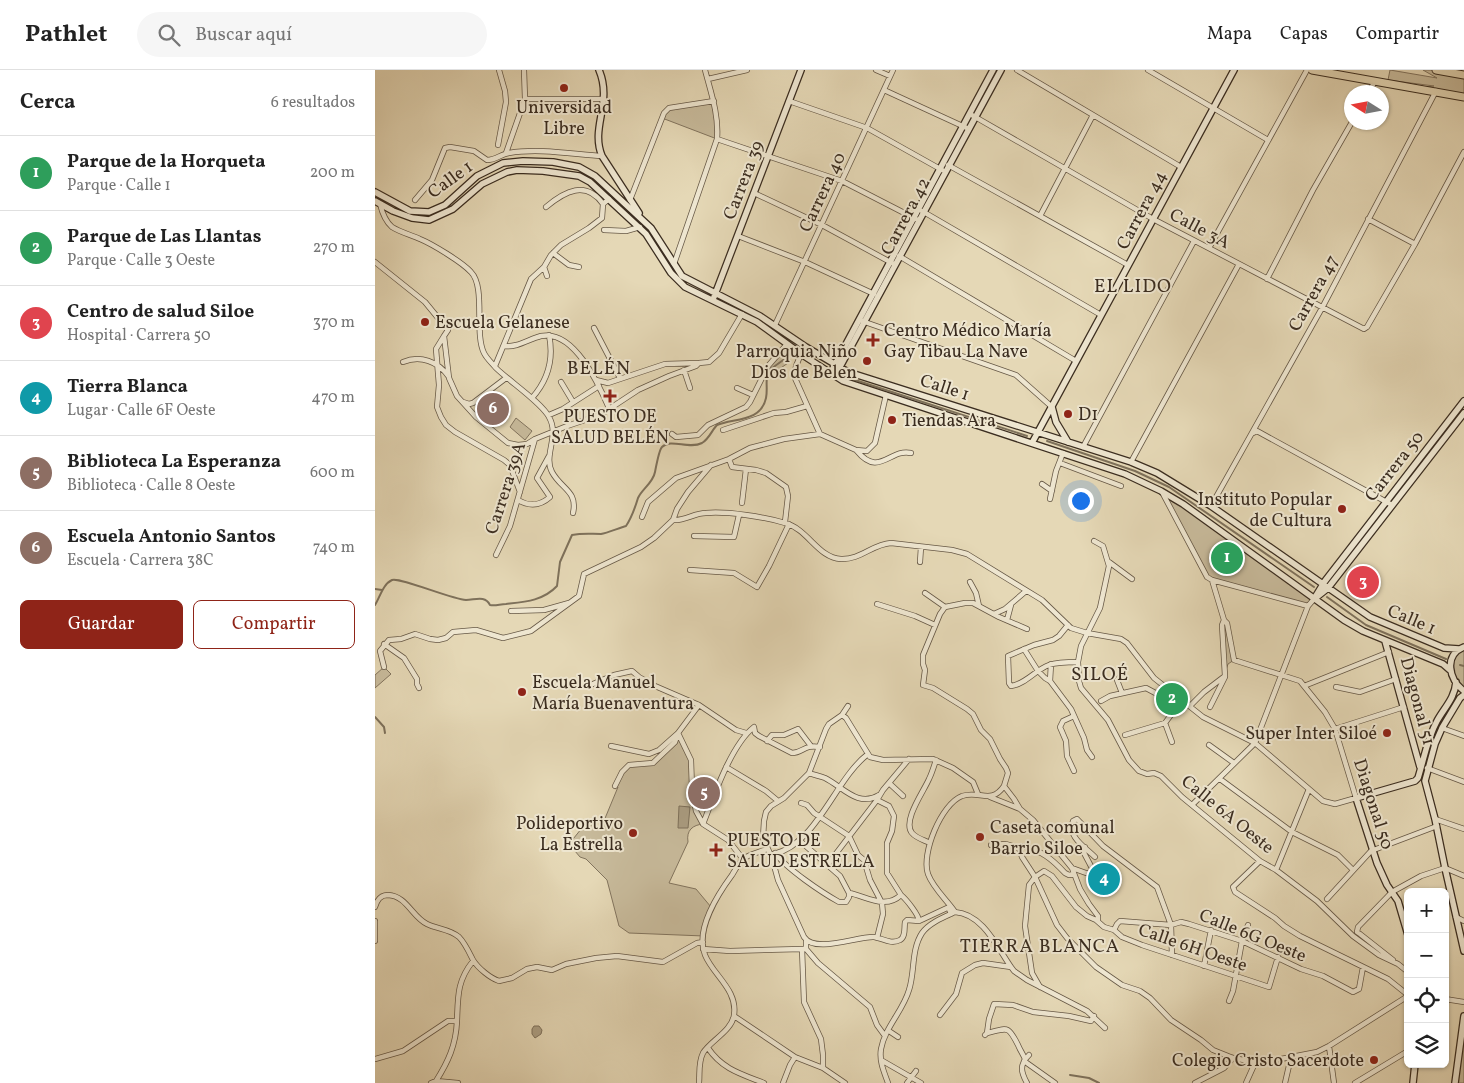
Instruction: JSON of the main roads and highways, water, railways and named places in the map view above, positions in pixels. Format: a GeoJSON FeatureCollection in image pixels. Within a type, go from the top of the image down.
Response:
{"type":"FeatureCollection","features":[{"type":"Feature","properties":{"kind":"main road"},"geometry":{"type":"LineString","coordinates":[[599,70],[604,84],[604,99],[598,138],[602,156],[644,221]]}},
{"type":"Feature","properties":{"kind":"main road","name":"Carrera 39"},"geometry":{"type":"LineString","coordinates":[[713,300],[801,70]]}},
{"type":"Feature","properties":{"kind":"main road","name":"Carrera 42"},"geometry":{"type":"LineString","coordinates":[[973,115],[993,70]]}},
{"type":"Feature","properties":{"kind":"main road","name":"Carrera 42"},"geometry":{"type":"LineString","coordinates":[[832,375],[973,115],[1001,70]]}},
{"type":"Feature","properties":{"kind":"main road","name":"Carrera 44"},"geometry":{"type":"LineString","coordinates":[[1032,443],[1234,70]]}},
{"type":"Feature","properties":{"kind":"main road"},"geometry":{"type":"LineString","coordinates":[[1312,70],[1464,97]]}},
{"type":"Feature","properties":{"kind":"main road"},"geometry":{"type":"LineString","coordinates":[[1436,70],[1464,75]]}},
{"type":"Feature","properties":{"kind":"main road","name":"Calle 1"},"geometry":{"type":"LineString","coordinates":[[375,192],[410,210],[429,212],[445,205],[477,176],[503,163],[523,161],[553,162],[574,166],[595,176],[644,221],[655,234],[682,276],[775,325],[806,347],[848,372],[1131,462],[1157,473],[1211,506],[1372,618],[1444,648],[1461,648]]}},
{"type":"Feature","properties":{"kind":"main road","name":"Calle 1"},"geometry":{"type":"LineString","coordinates":[[377,202],[398,213],[419,220],[429,220],[453,210],[485,182],[507,172],[517,170],[572,174],[590,182],[640,227],[650,238],[677,281],[685,287],[742,314],[772,332],[832,375],[843,381],[1125,474],[1161,491],[1183,504],[1314,599],[1363,631],[1443,664],[1451,671]]}},
{"type":"Feature","properties":{"kind":"main road","name":"Carrera 50"},"geometry":{"type":"LineString","coordinates":[[1325,586],[1386,502],[1464,401]]}},
{"type":"Feature","properties":{"kind":"main road"},"geometry":{"type":"LineString","coordinates":[[1051,407],[1056,422],[1068,442]]}},
{"type":"Feature","properties":{"kind":"main road","name":"Carrera 50"},"geometry":{"type":"LineString","coordinates":[[1314,599],[1392,505],[1464,413]]}},
{"type":"Feature","properties":{"kind":"main road","name":"Diagonal 51"},"geometry":{"type":"LineString","coordinates":[[1385,641],[1424,769],[1425,781],[1437,826],[1464,951]]}},
{"type":"Feature","properties":{"kind":"main road"},"geometry":{"type":"LineString","coordinates":[[1461,648],[1451,659],[1451,671],[1456,682],[1464,691]]}},
{"type":"Feature","properties":{"kind":"main road"},"geometry":{"type":"LineString","coordinates":[[1424,769],[1427,743],[1437,721],[1454,695],[1456,682]]}},
{"type":"Feature","properties":{"kind":"main road"},"geometry":{"type":"LineString","coordinates":[[1424,769],[1442,728],[1460,698],[1464,695]]}},
{"type":"Feature","properties":{"kind":"main road"},"geometry":{"type":"LineString","coordinates":[[1447,706],[1453,710]]}},
{"type":"Feature","properties":{"kind":"main road","name":"Diagonal 50"},"geometry":{"type":"LineString","coordinates":[[1407,933],[1398,901],[1377,863],[1356,798],[1415,781],[1424,769]]}},
{"type":"Feature","properties":{"kind":"main road"},"geometry":{"type":"LineString","coordinates":[[1455,1083],[1464,1016]]}},
{"type":"Feature","properties":{"kind":"main road"},"geometry":{"type":"LineString","coordinates":[[1413,1083],[1415,1068]]}},
{"type":"Feature","properties":{"kind":"waterway"},"geometry":{"type":"LineString","coordinates":[[375,605],[384,588],[392,580],[405,582],[459,599],[483,599],[490,605],[526,601],[546,595],[557,586],[560,562],[572,535],[601,534],[626,526],[632,516],[638,498],[654,476],[662,447],[670,444],[697,445],[707,439],[717,425],[746,418],[759,411],[766,398],[768,371],[786,358]]}},
{"type":"Feature","properties":{"kind":"waterway"},"geometry":{"type":"LineString","coordinates":[[846,377],[1027,436]]}},
{"type":"Feature","properties":{"kind":"waterway"},"geometry":{"type":"LineString","coordinates":[[1047,441],[1135,471],[1169,487],[1314,587]]}},
{"type":"Feature","properties":{"kind":"waterway"},"geometry":{"type":"LineString","coordinates":[[375,589],[382,590]]}},
{"type":"Feature","properties":{"kind":"waterway"},"geometry":{"type":"LineString","coordinates":[[1327,597],[1366,625],[1446,659]]}},
{"type":"Feature","properties":{"kind":"waterway"},"geometry":{"type":"LineString","coordinates":[[1460,665],[1464,666]]}},
{"type":"Feature","properties":{"kind":"waterway"},"geometry":{"type":"LineString","coordinates":[[375,717],[384,727],[385,733]]}},
{"type":"Feature","properties":{"kind":"waterway"},"geometry":{"type":"LineString","coordinates":[[1070,1075],[1089,1078],[1099,1083]]}},
{"type":"Feature","properties":{"kind":"place","name":"Universidad Libre"},"geometry":{"type":"Point","coordinates":[564,88]}},
{"type":"Feature","properties":{"kind":"place","name":"Escuela Gelanese"},"geometry":{"type":"Point","coordinates":[425,322]}},
{"type":"Feature","properties":{"kind":"place","name":"Centro Médico María Gay Tibau La Nave"},"geometry":{"type":"Point","coordinates":[873,340]}},
{"type":"Feature","properties":{"kind":"place","name":"Parroquia Niño Dios de Belen"},"geometry":{"type":"Point","coordinates":[867,361]}},
{"type":"Feature","properties":{"kind":"place","name":"PUESTO DE SALUD BELÉN"},"geometry":{"type":"Point","coordinates":[610,396]}},
{"type":"Feature","properties":{"kind":"place","name":"Escuela Antonio Santos"},"geometry":{"type":"Point","coordinates":[493,409]}},
{"type":"Feature","properties":{"kind":"place","name":"D1"},"geometry":{"type":"Point","coordinates":[1068,414]}},
{"type":"Feature","properties":{"kind":"place","name":"Tiendas Ara"},"geometry":{"type":"Point","coordinates":[892,420]}},
{"type":"Feature","properties":{"kind":"place","name":"Instituto Popular de Cultura"},"geometry":{"type":"Point","coordinates":[1342,509]}},
{"type":"Feature","properties":{"kind":"place","name":"Parque de la Horqueta"},"geometry":{"type":"Point","coordinates":[1227,558]}},
{"type":"Feature","properties":{"kind":"place","name":"Centro de salud Siloe"},"geometry":{"type":"Point","coordinates":[1363,582]}},
{"type":"Feature","properties":{"kind":"place","name":"Escuela Manuel María Buenaventura"},"geometry":{"type":"Point","coordinates":[522,692]}},
{"type":"Feature","properties":{"kind":"place","name":"Parque de Las Llantas"},"geometry":{"type":"Point","coordinates":[1172,699]}},
{"type":"Feature","properties":{"kind":"place","name":"Super Inter Siloé"},"geometry":{"type":"Point","coordinates":[1387,733]}},
{"type":"Feature","properties":{"kind":"place","name":"Biblioteca La Esperanza"},"geometry":{"type":"Point","coordinates":[704,793]}},
{"type":"Feature","properties":{"kind":"place","name":"Polideportivo La Estrella"},"geometry":{"type":"Point","coordinates":[633,833]}},
{"type":"Feature","properties":{"kind":"place","name":"Caseta comunal Barrio Siloe"},"geometry":{"type":"Point","coordinates":[980,837]}},
{"type":"Feature","properties":{"kind":"place","name":"PUESTO DE SALUD ESTRELLA"},"geometry":{"type":"Point","coordinates":[716,850]}},
{"type":"Feature","properties":{"kind":"place","name":"Tierra Blanca"},"geometry":{"type":"Point","coordinates":[1104,879]}},
{"type":"Feature","properties":{"kind":"place","name":"Colegio Cristo Sacerdote"},"geometry":{"type":"Point","coordinates":[1374,1060]}},
{"type":"Feature","properties":{"kind":"district","name":"EL LIDO"},"geometry":{"type":"Point","coordinates":[1133,285]}},
{"type":"Feature","properties":{"kind":"district","name":"BELÉN"},"geometry":{"type":"Point","coordinates":[599,367]}},
{"type":"Feature","properties":{"kind":"district","name":"SILOÉ"},"geometry":{"type":"Point","coordinates":[1100,673]}},
{"type":"Feature","properties":{"kind":"district","name":"TIERRA BLANCA"},"geometry":{"type":"Point","coordinates":[1040,945]}}]}
